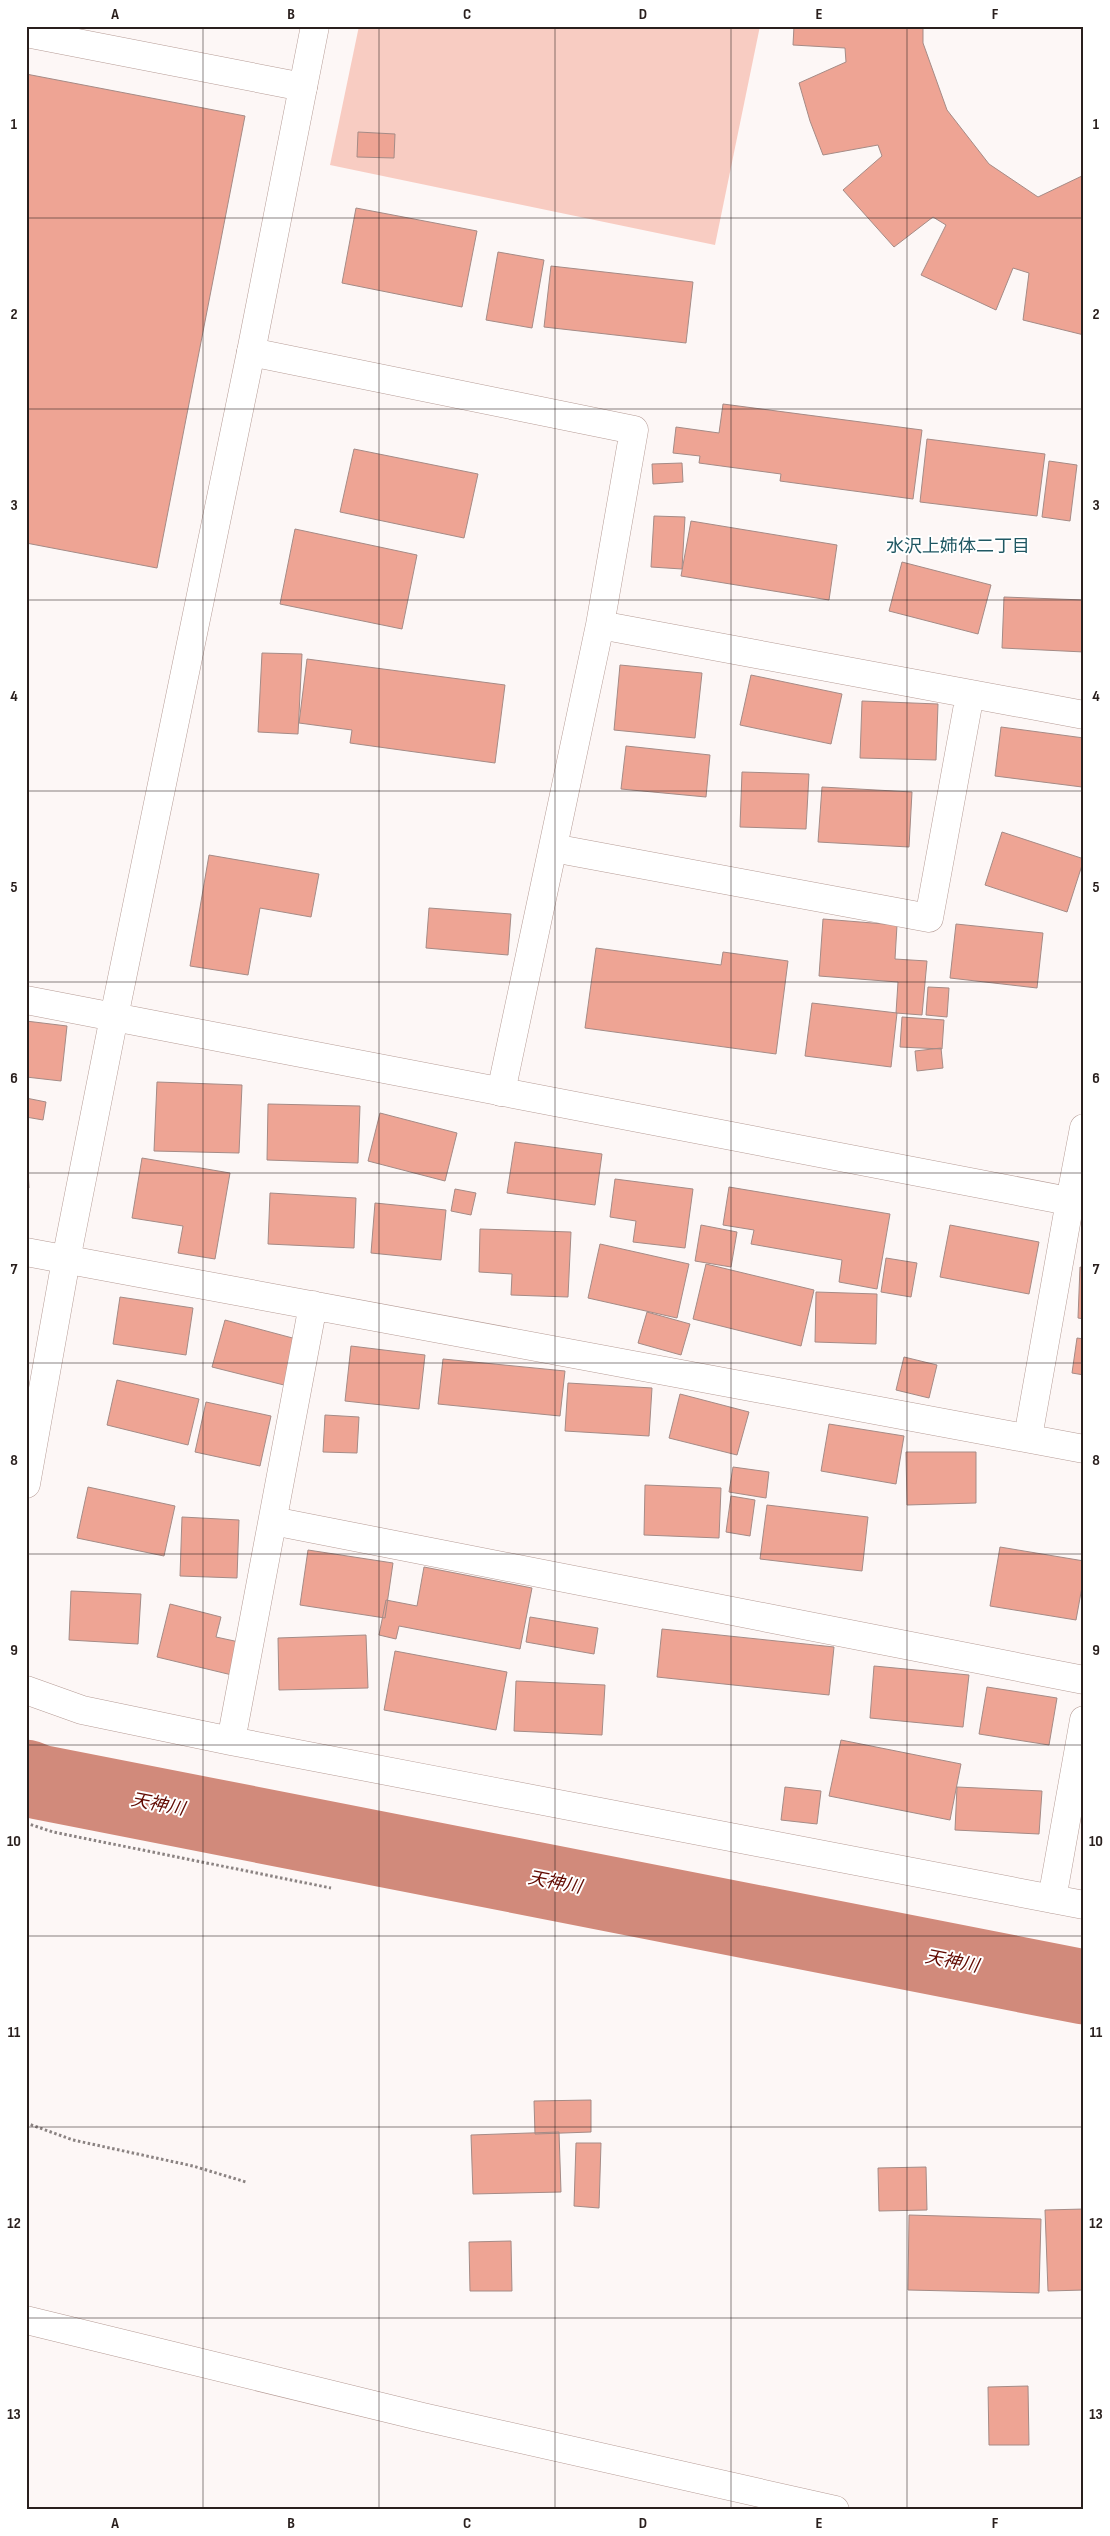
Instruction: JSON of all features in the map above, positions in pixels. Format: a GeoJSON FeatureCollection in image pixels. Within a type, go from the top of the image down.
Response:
{"type":"FeatureCollection","features":[{"type":"Feature","properties":{"kind":"street"},"geometry":{"type":"LineString","coordinates":[[26,1484],[29,1457],[66,1260],[114,1017],[251,352],[315,26]]}},
{"type":"Feature","properties":{"kind":"street"},"geometry":{"type":"LineString","coordinates":[[26,33],[303,87]]}},
{"type":"Feature","properties":{"kind":"street"},"geometry":{"type":"LineString","coordinates":[[251,352],[634,430],[600,625],[501,1092]]}},
{"type":"Feature","properties":{"kind":"street"},"geometry":{"type":"LineString","coordinates":[[600,625],[1084,716]]}},
{"type":"Feature","properties":{"kind":"street"},"geometry":{"type":"LineString","coordinates":[[553,848],[929,918],[970,694]]}},
{"type":"Feature","properties":{"kind":"street"},"geometry":{"type":"LineString","coordinates":[[26,1000],[1077,1202]]}},
{"type":"Feature","properties":{"kind":"street"},"geometry":{"type":"LineString","coordinates":[[1028,1437],[1077,1202],[1084,1128]]}},
{"type":"Feature","properties":{"kind":"street"},"geometry":{"type":"LineString","coordinates":[[26,1252],[1028,1437],[1084,1449]]}},
{"type":"Feature","properties":{"kind":"street"},"geometry":{"type":"LineString","coordinates":[[231,1741],[313,1305]]}},
{"type":"Feature","properties":{"kind":"street"},"geometry":{"type":"LineString","coordinates":[[273,1521],[1084,1680]]}},
{"type":"Feature","properties":{"kind":"street"},"geometry":{"type":"LineString","coordinates":[[26,1690],[82,1710],[231,1741],[1084,1905]]}},
{"type":"Feature","properties":{"kind":"street"},"geometry":{"type":"LineString","coordinates":[[1052,1899],[1084,1720]]}},
{"type":"Feature","properties":{"kind":"street"},"geometry":{"type":"LineString","coordinates":[[26,2320],[423,2417],[835,2510]]}},
{"type":"Feature","properties":{"kind":"path"},"geometry":{"type":"LineString","coordinates":[[26,1823],[53,1832],[331,1888]]}},
{"type":"Feature","properties":{"kind":"path"},"geometry":{"type":"LineString","coordinates":[[26,2123],[73,2140],[193,2166],[246,2182]]}},
{"type":"Feature","properties":{"kind":"shaded area"},"geometry":{"type":"Polygon","coordinates":[[[359,26],[760,26],[715,245],[330,165],[359,26]]]}},
{"type":"Feature","properties":{"kind":"building"},"geometry":{"type":"Polygon","coordinates":[[[794,26],[923,26],[923,43],[947,110],[989,164],[1038,197],[1084,175],[1084,335],[1023,320],[1029,273],[1013,268],[996,310],[921,275],[946,225],[933,217],[894,247],[843,190],[882,156],[878,145],[823,155],[810,121],[799,83],[846,62],[845,48],[793,45],[794,26]]]}},
{"type":"Feature","properties":{"kind":"building"},"geometry":{"type":"Polygon","coordinates":[[[26,74],[245,116],[157,568],[26,543],[26,74]]]}},
{"type":"Feature","properties":{"kind":"building"},"geometry":{"type":"Polygon","coordinates":[[[358,132],[395,134],[394,158],[357,157],[358,132]]]}},
{"type":"Feature","properties":{"kind":"building"},"geometry":{"type":"Polygon","coordinates":[[[356,208],[477,231],[462,307],[342,283],[356,208]]]}},
{"type":"Feature","properties":{"kind":"building"},"geometry":{"type":"Polygon","coordinates":[[[498,252],[544,260],[532,328],[486,320],[498,252]]]}},
{"type":"Feature","properties":{"kind":"building"},"geometry":{"type":"Polygon","coordinates":[[[551,266],[693,282],[686,343],[544,327],[551,266]]]}},
{"type":"Feature","properties":{"kind":"building"},"geometry":{"type":"Polygon","coordinates":[[[723,404],[922,430],[913,499],[780,481],[781,474],[699,463],[700,456],[673,453],[676,427],[719,433],[723,404]]]}},
{"type":"Feature","properties":{"kind":"building"},"geometry":{"type":"Polygon","coordinates":[[[927,439],[1045,454],[1037,516],[920,502],[927,439]]]}},
{"type":"Feature","properties":{"kind":"building"},"geometry":{"type":"Polygon","coordinates":[[[354,449],[478,474],[464,538],[340,512],[354,449]]]}},
{"type":"Feature","properties":{"kind":"building"},"geometry":{"type":"Polygon","coordinates":[[[1049,461],[1077,465],[1070,521],[1042,517],[1049,461]]]}},
{"type":"Feature","properties":{"kind":"building"},"geometry":{"type":"Polygon","coordinates":[[[682,463],[683,482],[653,484],[652,464],[682,463]]]}},
{"type":"Feature","properties":{"kind":"building"},"geometry":{"type":"Polygon","coordinates":[[[654,516],[685,517],[682,569],[651,567],[654,516]]]}},
{"type":"Feature","properties":{"kind":"building"},"geometry":{"type":"Polygon","coordinates":[[[691,521],[837,545],[829,600],[681,576],[691,521]]]}},
{"type":"Feature","properties":{"kind":"building"},"geometry":{"type":"Polygon","coordinates":[[[295,529],[417,555],[402,629],[280,604],[295,529]]]}},
{"type":"Feature","properties":{"kind":"building"},"geometry":{"type":"Polygon","coordinates":[[[902,562],[991,585],[978,634],[889,611],[902,562]]]}},
{"type":"Feature","properties":{"kind":"building"},"geometry":{"type":"Polygon","coordinates":[[[1004,597],[1084,600],[1084,652],[1002,648],[1004,597]]]}},
{"type":"Feature","properties":{"kind":"building"},"geometry":{"type":"Polygon","coordinates":[[[262,653],[302,654],[298,734],[258,732],[262,653]]]}},
{"type":"Feature","properties":{"kind":"building"},"geometry":{"type":"Polygon","coordinates":[[[307,659],[505,685],[495,763],[350,743],[352,730],[299,723],[307,659]]]}},
{"type":"Feature","properties":{"kind":"building"},"geometry":{"type":"Polygon","coordinates":[[[620,665],[702,673],[695,738],[614,730],[620,665]]]}},
{"type":"Feature","properties":{"kind":"building"},"geometry":{"type":"Polygon","coordinates":[[[751,675],[842,694],[831,744],[740,725],[751,675]]]}},
{"type":"Feature","properties":{"kind":"building"},"geometry":{"type":"Polygon","coordinates":[[[862,701],[938,704],[936,760],[860,758],[862,701]]]}},
{"type":"Feature","properties":{"kind":"building"},"geometry":{"type":"Polygon","coordinates":[[[1001,727],[1084,738],[1082,787],[995,776],[1001,727]]]}},
{"type":"Feature","properties":{"kind":"building"},"geometry":{"type":"Polygon","coordinates":[[[626,746],[710,755],[706,797],[621,789],[626,746]]]}},
{"type":"Feature","properties":{"kind":"building"},"geometry":{"type":"Polygon","coordinates":[[[742,772],[809,774],[806,829],[740,827],[742,772]]]}},
{"type":"Feature","properties":{"kind":"building"},"geometry":{"type":"Polygon","coordinates":[[[822,787],[912,792],[909,847],[818,842],[822,787]]]}},
{"type":"Feature","properties":{"kind":"building"},"geometry":{"type":"Polygon","coordinates":[[[1002,832],[1084,859],[1067,912],[985,885],[1002,832]]]}},
{"type":"Feature","properties":{"kind":"building"},"geometry":{"type":"Polygon","coordinates":[[[209,855],[319,874],[311,917],[260,908],[248,975],[190,966],[209,855]]]}},
{"type":"Feature","properties":{"kind":"building"},"geometry":{"type":"Polygon","coordinates":[[[429,908],[511,914],[508,955],[426,948],[429,908]]]}},
{"type":"Feature","properties":{"kind":"building"},"geometry":{"type":"Polygon","coordinates":[[[823,919],[897,925],[895,959],[927,961],[922,1015],[896,1013],[898,982],[819,976],[823,919]]]}},
{"type":"Feature","properties":{"kind":"building"},"geometry":{"type":"Polygon","coordinates":[[[956,924],[1043,933],[1037,988],[950,978],[956,924]]]}},
{"type":"Feature","properties":{"kind":"building"},"geometry":{"type":"Polygon","coordinates":[[[596,948],[721,965],[723,952],[788,961],[776,1054],[585,1028],[596,948]]]}},
{"type":"Feature","properties":{"kind":"building"},"geometry":{"type":"Polygon","coordinates":[[[928,987],[949,988],[947,1017],[926,1015],[928,987]]]}},
{"type":"Feature","properties":{"kind":"building"},"geometry":{"type":"Polygon","coordinates":[[[812,1003],[897,1013],[891,1067],[805,1056],[812,1003]]]}},
{"type":"Feature","properties":{"kind":"building"},"geometry":{"type":"Polygon","coordinates":[[[902,1017],[944,1020],[942,1049],[900,1047],[902,1017]]]}},
{"type":"Feature","properties":{"kind":"building"},"geometry":{"type":"Polygon","coordinates":[[[26,1021],[67,1026],[61,1081],[26,1077],[26,1021]]]}},
{"type":"Feature","properties":{"kind":"building"},"geometry":{"type":"Polygon","coordinates":[[[941,1048],[943,1068],[917,1071],[915,1051],[941,1048]]]}},
{"type":"Feature","properties":{"kind":"building"},"geometry":{"type":"Polygon","coordinates":[[[157,1082],[242,1085],[239,1153],[154,1151],[157,1082]]]}},
{"type":"Feature","properties":{"kind":"building"},"geometry":{"type":"Polygon","coordinates":[[[26,1098],[46,1102],[43,1120],[26,1117],[26,1098]]]}},
{"type":"Feature","properties":{"kind":"building"},"geometry":{"type":"Polygon","coordinates":[[[268,1104],[360,1106],[358,1163],[267,1160],[268,1104]]]}},
{"type":"Feature","properties":{"kind":"building"},"geometry":{"type":"Polygon","coordinates":[[[380,1113],[457,1133],[445,1181],[368,1161],[380,1113]]]}},
{"type":"Feature","properties":{"kind":"building"},"geometry":{"type":"Polygon","coordinates":[[[26,1134],[29,1188],[26,1188],[26,1134]]]}},
{"type":"Feature","properties":{"kind":"building"},"geometry":{"type":"Polygon","coordinates":[[[515,1142],[602,1154],[595,1205],[507,1193],[515,1142]]]}},
{"type":"Feature","properties":{"kind":"building"},"geometry":{"type":"Polygon","coordinates":[[[142,1158],[230,1173],[215,1259],[178,1253],[183,1226],[132,1218],[142,1158]]]}},
{"type":"Feature","properties":{"kind":"building"},"geometry":{"type":"Polygon","coordinates":[[[615,1179],[693,1189],[685,1248],[633,1242],[636,1221],[610,1217],[615,1179]]]}},
{"type":"Feature","properties":{"kind":"building"},"geometry":{"type":"Polygon","coordinates":[[[729,1187],[890,1214],[877,1289],[839,1282],[842,1260],[751,1244],[754,1230],[723,1225],[729,1187]]]}},
{"type":"Feature","properties":{"kind":"building"},"geometry":{"type":"Polygon","coordinates":[[[455,1189],[476,1193],[471,1215],[451,1211],[455,1189]]]}},
{"type":"Feature","properties":{"kind":"building"},"geometry":{"type":"Polygon","coordinates":[[[270,1193],[356,1198],[354,1248],[268,1244],[270,1193]]]}},
{"type":"Feature","properties":{"kind":"building"},"geometry":{"type":"Polygon","coordinates":[[[375,1203],[446,1210],[441,1260],[371,1253],[375,1203]]]}},
{"type":"Feature","properties":{"kind":"building"},"geometry":{"type":"Polygon","coordinates":[[[701,1225],[737,1232],[731,1267],[695,1261],[701,1225]]]}},
{"type":"Feature","properties":{"kind":"building"},"geometry":{"type":"Polygon","coordinates":[[[950,1225],[1039,1242],[1029,1294],[940,1277],[950,1225]]]}},
{"type":"Feature","properties":{"kind":"building"},"geometry":{"type":"Polygon","coordinates":[[[480,1229],[571,1232],[568,1297],[511,1295],[512,1274],[479,1272],[480,1229]]]}},
{"type":"Feature","properties":{"kind":"building"},"geometry":{"type":"Polygon","coordinates":[[[600,1244],[689,1264],[677,1318],[588,1298],[600,1244]]]}},
{"type":"Feature","properties":{"kind":"building"},"geometry":{"type":"Polygon","coordinates":[[[886,1258],[917,1263],[911,1297],[881,1292],[886,1258]]]}},
{"type":"Feature","properties":{"kind":"building"},"geometry":{"type":"Polygon","coordinates":[[[706,1264],[814,1290],[801,1346],[693,1319],[706,1264]]]}},
{"type":"Feature","properties":{"kind":"building"},"geometry":{"type":"Polygon","coordinates":[[[1080,1267],[1084,1268],[1084,1319],[1078,1318],[1080,1267]]]}},
{"type":"Feature","properties":{"kind":"building"},"geometry":{"type":"Polygon","coordinates":[[[816,1292],[877,1294],[876,1344],[815,1342],[816,1292]]]}},
{"type":"Feature","properties":{"kind":"building"},"geometry":{"type":"Polygon","coordinates":[[[120,1297],[193,1308],[186,1355],[113,1344],[120,1297]]]}},
{"type":"Feature","properties":{"kind":"building"},"geometry":{"type":"Polygon","coordinates":[[[647,1312],[690,1324],[681,1355],[638,1343],[647,1312]]]}},
{"type":"Feature","properties":{"kind":"building"},"geometry":{"type":"Polygon","coordinates":[[[225,1320],[300,1340],[288,1386],[212,1367],[225,1320]]]}},
{"type":"Feature","properties":{"kind":"building"},"geometry":{"type":"Polygon","coordinates":[[[1077,1338],[1084,1339],[1084,1375],[1072,1373],[1077,1338]]]}},
{"type":"Feature","properties":{"kind":"building"},"geometry":{"type":"Polygon","coordinates":[[[351,1346],[425,1355],[419,1409],[345,1401],[351,1346]]]}},
{"type":"Feature","properties":{"kind":"building"},"geometry":{"type":"Polygon","coordinates":[[[904,1357],[937,1365],[929,1398],[896,1390],[904,1357]]]}},
{"type":"Feature","properties":{"kind":"building"},"geometry":{"type":"Polygon","coordinates":[[[443,1359],[565,1371],[560,1416],[438,1404],[443,1359]]]}},
{"type":"Feature","properties":{"kind":"building"},"geometry":{"type":"Polygon","coordinates":[[[117,1380],[199,1399],[188,1445],[107,1425],[117,1380]]]}},
{"type":"Feature","properties":{"kind":"building"},"geometry":{"type":"Polygon","coordinates":[[[568,1383],[652,1388],[649,1436],[565,1431],[568,1383]]]}},
{"type":"Feature","properties":{"kind":"building"},"geometry":{"type":"Polygon","coordinates":[[[680,1394],[749,1412],[737,1455],[669,1438],[680,1394]]]}},
{"type":"Feature","properties":{"kind":"building"},"geometry":{"type":"Polygon","coordinates":[[[206,1402],[271,1416],[260,1466],[195,1452],[206,1402]]]}},
{"type":"Feature","properties":{"kind":"building"},"geometry":{"type":"Polygon","coordinates":[[[325,1415],[359,1417],[357,1453],[323,1452],[325,1415]]]}},
{"type":"Feature","properties":{"kind":"building"},"geometry":{"type":"Polygon","coordinates":[[[829,1424],[904,1436],[896,1484],[821,1471],[829,1424]]]}},
{"type":"Feature","properties":{"kind":"building"},"geometry":{"type":"Polygon","coordinates":[[[906,1452],[976,1452],[976,1503],[907,1505],[906,1452]]]}},
{"type":"Feature","properties":{"kind":"building"},"geometry":{"type":"Polygon","coordinates":[[[733,1467],[769,1472],[766,1498],[729,1492],[733,1467]]]}},
{"type":"Feature","properties":{"kind":"building"},"geometry":{"type":"Polygon","coordinates":[[[645,1485],[721,1488],[719,1538],[644,1535],[645,1485]]]}},
{"type":"Feature","properties":{"kind":"building"},"geometry":{"type":"Polygon","coordinates":[[[88,1487],[175,1506],[164,1556],[77,1538],[88,1487]]]}},
{"type":"Feature","properties":{"kind":"building"},"geometry":{"type":"Polygon","coordinates":[[[731,1496],[755,1500],[750,1536],[726,1532],[731,1496]]]}},
{"type":"Feature","properties":{"kind":"building"},"geometry":{"type":"Polygon","coordinates":[[[767,1505],[868,1517],[862,1571],[760,1559],[767,1505]]]}},
{"type":"Feature","properties":{"kind":"building"},"geometry":{"type":"Polygon","coordinates":[[[182,1517],[239,1520],[237,1578],[180,1576],[182,1517]]]}},
{"type":"Feature","properties":{"kind":"building"},"geometry":{"type":"Polygon","coordinates":[[[1000,1547],[1084,1561],[1084,1576],[1076,1620],[990,1606],[1000,1547]]]}},
{"type":"Feature","properties":{"kind":"building"},"geometry":{"type":"Polygon","coordinates":[[[308,1550],[393,1563],[385,1618],[300,1605],[308,1550]]]}},
{"type":"Feature","properties":{"kind":"building"},"geometry":{"type":"Polygon","coordinates":[[[424,1567],[532,1588],[520,1649],[399,1626],[396,1639],[379,1635],[386,1600],[417,1606],[424,1567]]]}},
{"type":"Feature","properties":{"kind":"building"},"geometry":{"type":"Polygon","coordinates":[[[71,1591],[141,1594],[138,1644],[69,1640],[71,1591]]]}},
{"type":"Feature","properties":{"kind":"building"},"geometry":{"type":"Polygon","coordinates":[[[170,1604],[221,1617],[216,1637],[239,1642],[232,1675],[157,1657],[170,1604]]]}},
{"type":"Feature","properties":{"kind":"building"},"geometry":{"type":"Polygon","coordinates":[[[530,1617],[598,1628],[594,1654],[526,1642],[530,1617]]]}},
{"type":"Feature","properties":{"kind":"building"},"geometry":{"type":"Polygon","coordinates":[[[662,1629],[834,1647],[829,1695],[657,1677],[662,1629]]]}},
{"type":"Feature","properties":{"kind":"building"},"geometry":{"type":"Polygon","coordinates":[[[366,1635],[368,1688],[279,1690],[278,1638],[366,1635]]]}},
{"type":"Feature","properties":{"kind":"building"},"geometry":{"type":"Polygon","coordinates":[[[395,1651],[507,1672],[496,1730],[384,1710],[395,1651]]]}},
{"type":"Feature","properties":{"kind":"building"},"geometry":{"type":"Polygon","coordinates":[[[874,1666],[969,1675],[963,1727],[870,1718],[874,1666]]]}},
{"type":"Feature","properties":{"kind":"building"},"geometry":{"type":"Polygon","coordinates":[[[516,1681],[605,1685],[602,1735],[514,1731],[516,1681]]]}},
{"type":"Feature","properties":{"kind":"building"},"geometry":{"type":"Polygon","coordinates":[[[987,1687],[1057,1698],[1049,1745],[979,1734],[987,1687]]]}},
{"type":"Feature","properties":{"kind":"building"},"geometry":{"type":"Polygon","coordinates":[[[841,1740],[961,1764],[950,1820],[829,1796],[841,1740]]]}},
{"type":"Feature","properties":{"kind":"building"},"geometry":{"type":"Polygon","coordinates":[[[785,1787],[821,1791],[817,1824],[781,1820],[785,1787]]]}},
{"type":"Feature","properties":{"kind":"building"},"geometry":{"type":"Polygon","coordinates":[[[957,1787],[1042,1791],[1039,1834],[955,1830],[957,1787]]]}},
{"type":"Feature","properties":{"kind":"building"},"geometry":{"type":"Polygon","coordinates":[[[591,2100],[591,2132],[535,2134],[534,2101],[591,2100]]]}},
{"type":"Feature","properties":{"kind":"building"},"geometry":{"type":"Polygon","coordinates":[[[559,2132],[561,2192],[473,2194],[471,2135],[559,2132]]]}},
{"type":"Feature","properties":{"kind":"building"},"geometry":{"type":"Polygon","coordinates":[[[576,2143],[601,2143],[599,2208],[574,2206],[576,2143]]]}},
{"type":"Feature","properties":{"kind":"building"},"geometry":{"type":"Polygon","coordinates":[[[926,2167],[927,2210],[879,2211],[878,2168],[926,2167]]]}},
{"type":"Feature","properties":{"kind":"building"},"geometry":{"type":"Polygon","coordinates":[[[1084,2209],[1084,2290],[1048,2291],[1045,2210],[1084,2209]]]}},
{"type":"Feature","properties":{"kind":"building"},"geometry":{"type":"Polygon","coordinates":[[[909,2215],[1041,2219],[1039,2293],[908,2290],[909,2215]]]}},
{"type":"Feature","properties":{"kind":"building"},"geometry":{"type":"Polygon","coordinates":[[[511,2241],[512,2291],[470,2291],[469,2242],[511,2241]]]}},
{"type":"Feature","properties":{"kind":"building"},"geometry":{"type":"Polygon","coordinates":[[[1028,2386],[1029,2445],[989,2445],[988,2387],[1028,2386]]]}},
{"type":"Feature","properties":{"kind":"waterway","name":"天神川"},"geometry":{"type":"LineString","coordinates":[[26,1777],[39,1782],[1084,1987]]}},
{"type":"Feature","properties":{"kind":"district","name":"水沢上姉体二丁目"},"geometry":{"type":"Point","coordinates":[958,546]}}]}
